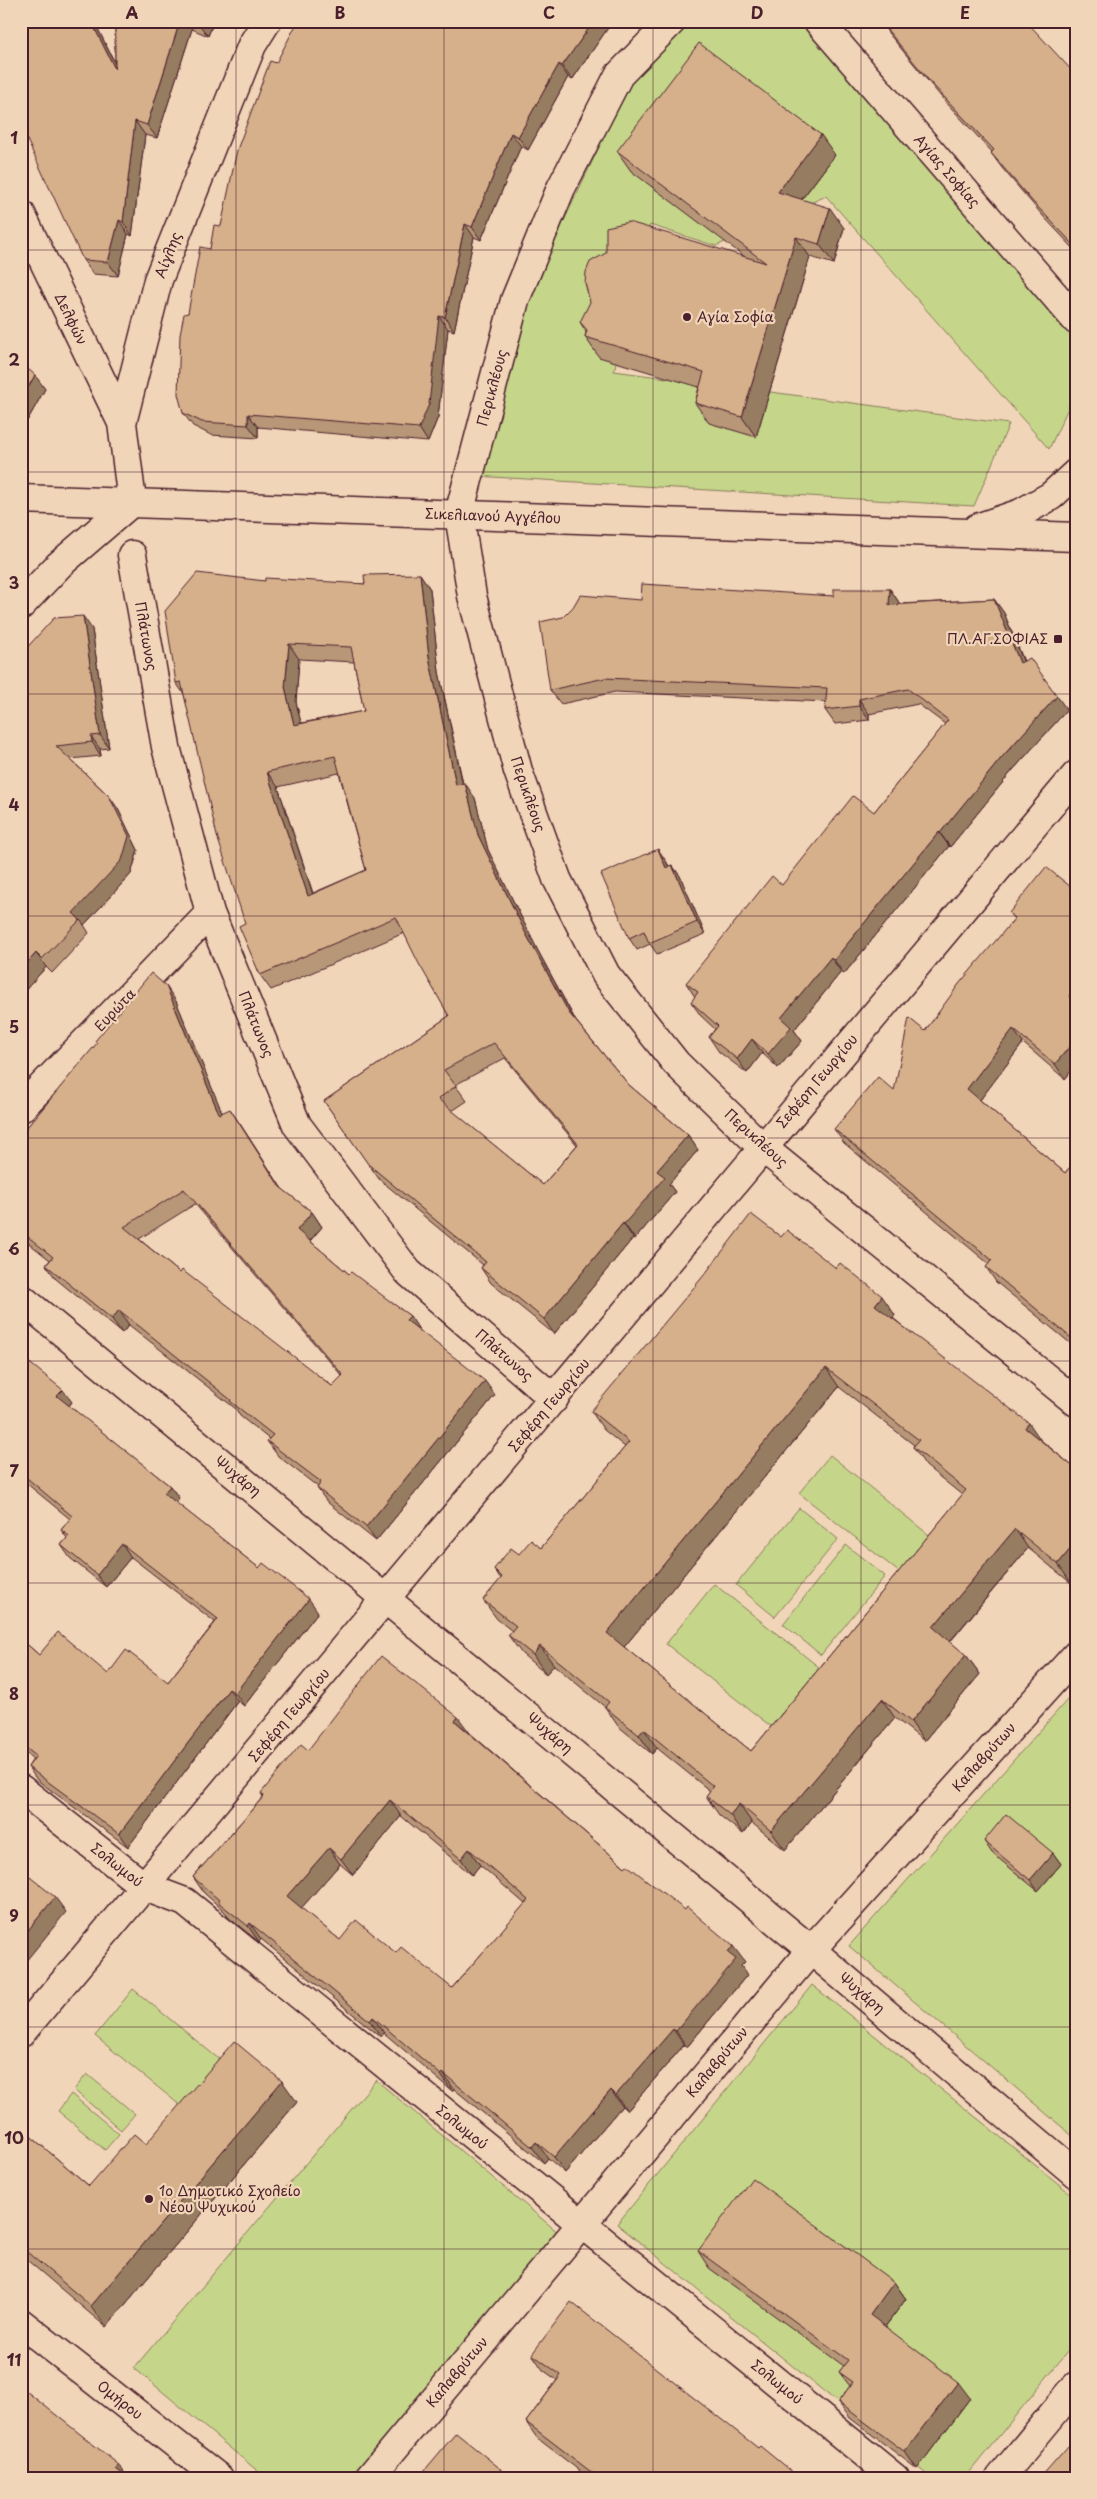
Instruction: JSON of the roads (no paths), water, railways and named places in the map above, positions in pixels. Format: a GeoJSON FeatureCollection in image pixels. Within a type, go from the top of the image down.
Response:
{"type":"FeatureCollection","features":[{"type":"Feature","properties":{"kind":"street","name":"Αίγλης"},"geometry":{"type":"LineString","coordinates":[[132,502],[122,424],[158,280],[252,45],[267,21]]}},
{"type":"Feature","properties":{"kind":"street","name":"Περικλέους"},"geometry":{"type":"LineString","coordinates":[[672,21],[619,75],[561,188],[515,300],[458,514],[472,596],[518,771],[557,879],[606,975],[676,1063],[762,1147],[1076,1402]]}},
{"type":"Feature","properties":{"kind":"street","name":"Αγίας Σοφίας"},"geometry":{"type":"LineString","coordinates":[[818,21],[1076,320]]}},
{"type":"Feature","properties":{"kind":"street","name":"Δελφών"},"geometry":{"type":"LineString","coordinates":[[21,214],[122,424]]}},
{"type":"Feature","properties":{"kind":"street","name":"Σικελιανού Αγγέλου"},"geometry":{"type":"LineString","coordinates":[[964,533],[1021,513],[1050,496],[1076,473]]}},
{"type":"Feature","properties":{"kind":"street","name":"Σικελιανού Αγγέλου"},"geometry":{"type":"LineString","coordinates":[[21,499],[1076,537]]}},
{"type":"Feature","properties":{"kind":"street"},"geometry":{"type":"LineString","coordinates":[[21,605],[59,565],[132,502]]}},
{"type":"Feature","properties":{"kind":"street","name":"Πλάτωνος"},"geometry":{"type":"LineString","coordinates":[[132,555],[166,747],[210,913],[297,1124],[408,1272],[554,1399]]}},
{"type":"Feature","properties":{"kind":"street","name":"Σεφέρη Γεωργίου"},"geometry":{"type":"LineString","coordinates":[[21,2034],[388,1598],[762,1147],[1076,775]]}},
{"type":"Feature","properties":{"kind":"street","name":"Ευρώτα"},"geometry":{"type":"LineString","coordinates":[[21,1108],[210,913]]}},
{"type":"Feature","properties":{"kind":"street","name":"Ψυχάρη"},"geometry":{"type":"LineString","coordinates":[[21,1298],[388,1598],[811,1950],[1076,2174]]}},
{"type":"Feature","properties":{"kind":"street","name":"Καλαβρύτων"},"geometry":{"type":"LineString","coordinates":[[369,2478],[811,1950],[1076,1655]]}},
{"type":"Feature","properties":{"kind":"street","name":"Σολωμού"},"geometry":{"type":"LineString","coordinates":[[21,1789],[145,1886],[185,1902],[895,2478]]}},
{"type":"Feature","properties":{"kind":"street","name":"Ομήρου"},"geometry":{"type":"LineString","coordinates":[[21,2323],[219,2478]]}},
{"type":"Feature","properties":{"kind":"street"},"geometry":{"type":"LineString","coordinates":[[1000,2478],[1076,2386]]}},
{"type":"Feature","properties":{"kind":"place","name":"Αγία Σοφία"},"geometry":{"type":"Point","coordinates":[687,317]}},
{"type":"Feature","properties":{"kind":"place","name":"ΠΛ.ΑΓ.ΣΟΦΙΑΣ"},"geometry":{"type":"Point","coordinates":[1058,639]}},
{"type":"Feature","properties":{"kind":"place","name":"1ο Δημοτικό Σχολείο Νέου Ψυχικού"},"geometry":{"type":"Point","coordinates":[149,2199]}}]}
